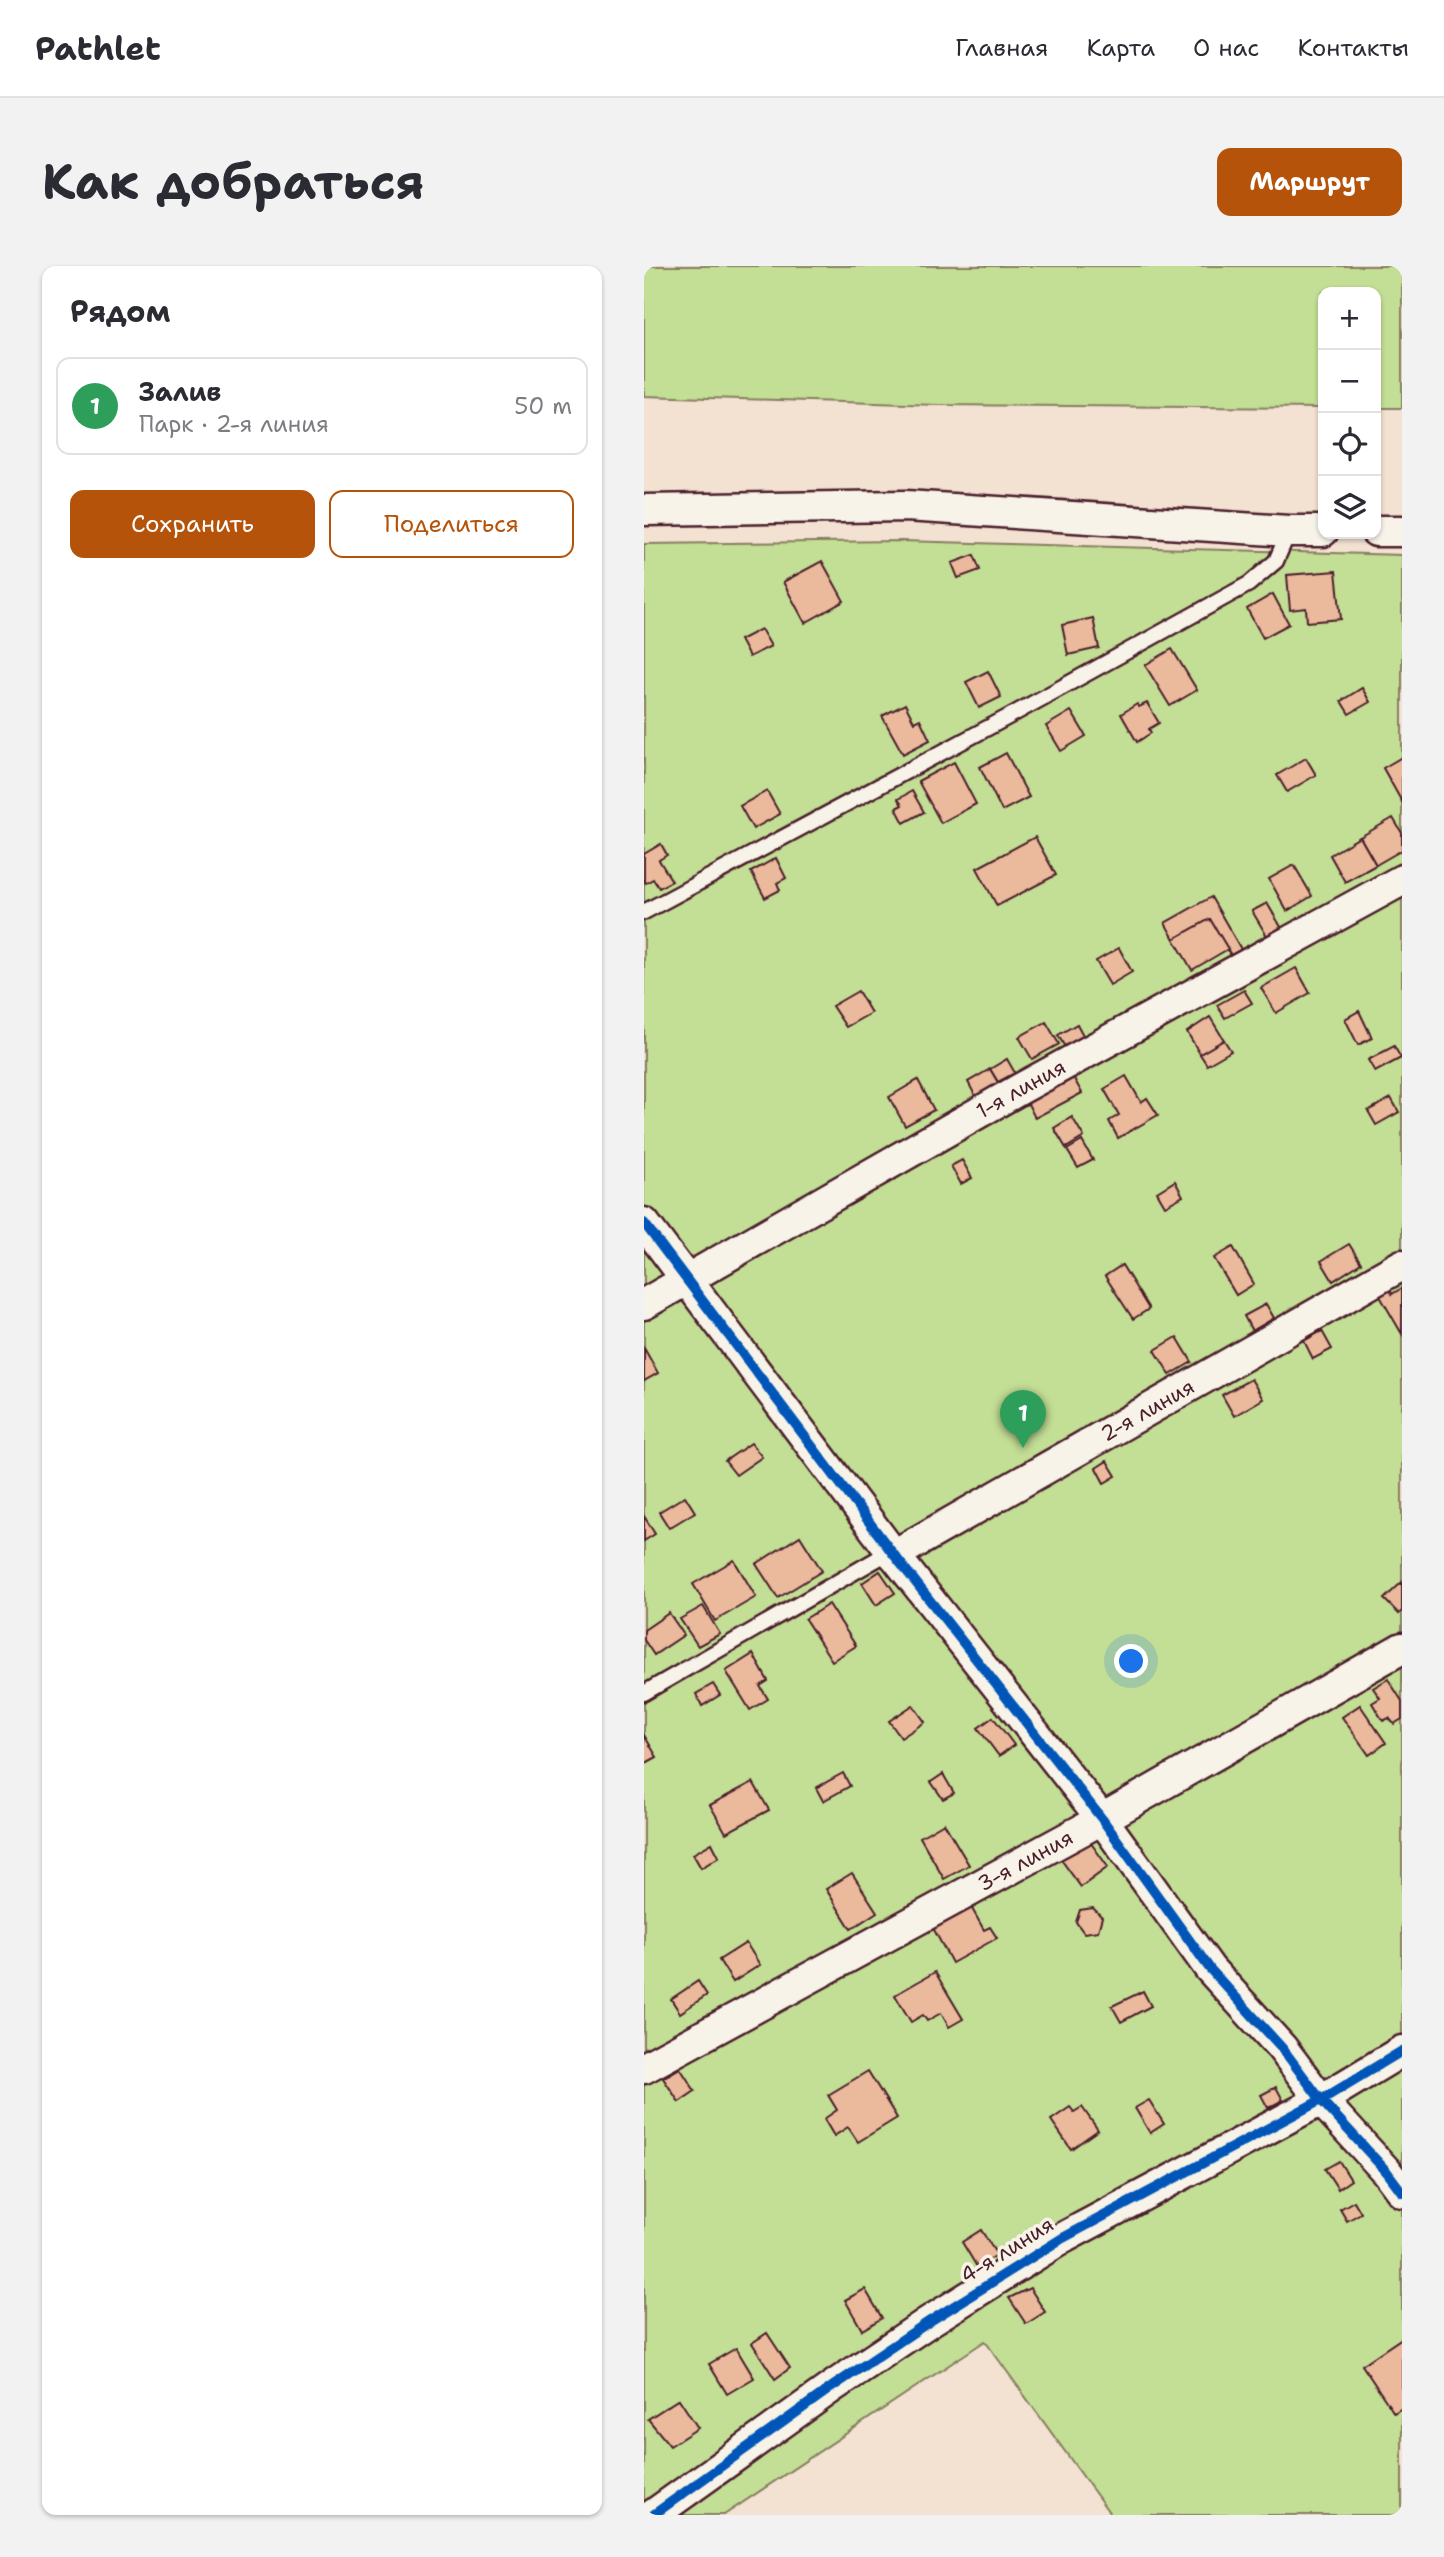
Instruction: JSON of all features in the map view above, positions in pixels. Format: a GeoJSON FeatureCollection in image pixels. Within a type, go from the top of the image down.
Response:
{"type":"FeatureCollection","features":[{"type":"Feature","properties":{"kind":"street"},"geometry":{"type":"LineString","coordinates":[[644,510],[906,506],[1318,531]]}},
{"type":"Feature","properties":{"kind":"street"},"geometry":{"type":"LineString","coordinates":[[1381,531],[1402,531]]}},
{"type":"Feature","properties":{"kind":"street","name":"1-я линия"},"geometry":{"type":"LineString","coordinates":[[644,1304],[1020,1089],[1402,880]]}},
{"type":"Feature","properties":{"kind":"street"},"geometry":{"type":"LineString","coordinates":[[644,1223],[893,1553],[1102,1819],[1210,1969],[1282,2048],[1321,2100],[1402,2192]]}},
{"type":"Feature","properties":{"kind":"street","name":"2-я линия"},"geometry":{"type":"LineString","coordinates":[[893,1553],[1402,1265]]}},
{"type":"Feature","properties":{"kind":"street","name":"3-я линия"},"geometry":{"type":"LineString","coordinates":[[644,2068],[1102,1819],[1402,1648]]}},
{"type":"Feature","properties":{"kind":"street","name":"4-я линия"},"geometry":{"type":"LineString","coordinates":[[653,2515],[843,2379],[1061,2239],[1321,2100],[1402,2051]]}},
{"type":"Feature","properties":{"kind":"lane"},"geometry":{"type":"LineString","coordinates":[[644,912],[1249,584],[1276,561],[1289,531]]}},
{"type":"Feature","properties":{"kind":"lane"},"geometry":{"type":"LineString","coordinates":[[644,1693],[893,1553]]}},
{"type":"Feature","properties":{"kind":"green space"},"geometry":{"type":"Polygon","coordinates":[[[644,266],[1402,266],[1402,408],[1381,408],[1381,287],[1318,287],[1318,408],[938,405],[644,396],[644,266]]]}},
{"type":"Feature","properties":{"kind":"green space"},"geometry":{"type":"Polygon","coordinates":[[[902,541],[1402,555],[1402,2515],[1111,2515],[985,2341],[724,2515],[644,2515],[644,544],[902,541]]]}},
{"type":"Feature","properties":{"kind":"building"},"geometry":{"type":"Polygon","coordinates":[[[974,555],[980,570],[958,578],[952,563],[974,555]]]}},
{"type":"Feature","properties":{"kind":"building"},"geometry":{"type":"Polygon","coordinates":[[[822,561],[844,601],[805,623],[783,582],[822,561]]]}},
{"type":"Feature","properties":{"kind":"building"},"geometry":{"type":"Polygon","coordinates":[[[1336,571],[1341,619],[1307,622],[1306,608],[1290,610],[1287,575],[1336,571]]]}},
{"type":"Feature","properties":{"kind":"building"},"geometry":{"type":"Polygon","coordinates":[[[1273,594],[1289,624],[1263,638],[1247,609],[1273,594]]]}},
{"type":"Feature","properties":{"kind":"building"},"geometry":{"type":"Polygon","coordinates":[[[1093,618],[1099,648],[1068,655],[1062,625],[1093,618]]]}},
{"type":"Feature","properties":{"kind":"building"},"geometry":{"type":"Polygon","coordinates":[[[761,629],[771,646],[749,657],[740,640],[761,629]]]}},
{"type":"Feature","properties":{"kind":"building"},"geometry":{"type":"Polygon","coordinates":[[[1172,649],[1197,690],[1170,706],[1145,665],[1172,649]]]}},
{"type":"Feature","properties":{"kind":"building"},"geometry":{"type":"Polygon","coordinates":[[[988,671],[1001,697],[979,708],[966,682],[988,671]]]}},
{"type":"Feature","properties":{"kind":"building"},"geometry":{"type":"Polygon","coordinates":[[[1362,688],[1370,702],[1349,714],[1341,701],[1362,688]]]}},
{"type":"Feature","properties":{"kind":"building"},"geometry":{"type":"Polygon","coordinates":[[[1147,703],[1159,723],[1149,729],[1151,733],[1137,742],[1121,714],[1137,704],[1139,707],[1147,703]]]}},
{"type":"Feature","properties":{"kind":"building"},"geometry":{"type":"Polygon","coordinates":[[[905,704],[914,722],[920,719],[930,740],[903,754],[882,716],[905,704]]]}},
{"type":"Feature","properties":{"kind":"building"},"geometry":{"type":"Polygon","coordinates":[[[1071,711],[1086,736],[1061,751],[1046,726],[1071,711]]]}},
{"type":"Feature","properties":{"kind":"building"},"geometry":{"type":"Polygon","coordinates":[[[1006,753],[1029,797],[1002,811],[980,767],[1006,753]]]}},
{"type":"Feature","properties":{"kind":"building"},"geometry":{"type":"Polygon","coordinates":[[[1402,757],[1402,802],[1383,768],[1402,757]]]}},
{"type":"Feature","properties":{"kind":"building"},"geometry":{"type":"Polygon","coordinates":[[[1306,758],[1316,775],[1287,792],[1277,775],[1306,758]]]}},
{"type":"Feature","properties":{"kind":"building"},"geometry":{"type":"Polygon","coordinates":[[[954,762],[976,804],[941,823],[918,781],[954,762]]]}},
{"type":"Feature","properties":{"kind":"building"},"geometry":{"type":"Polygon","coordinates":[[[767,791],[780,814],[753,829],[740,806],[767,791]]]}},
{"type":"Feature","properties":{"kind":"building"},"geometry":{"type":"Polygon","coordinates":[[[912,791],[924,812],[904,823],[896,808],[902,805],[898,799],[912,791]]]}},
{"type":"Feature","properties":{"kind":"building"},"geometry":{"type":"Polygon","coordinates":[[[1393,818],[1402,833],[1402,850],[1376,865],[1360,837],[1393,818]]]}},
{"type":"Feature","properties":{"kind":"building"},"geometry":{"type":"Polygon","coordinates":[[[1035,837],[1056,875],[997,906],[977,868],[1035,837]]]}},
{"type":"Feature","properties":{"kind":"building"},"geometry":{"type":"Polygon","coordinates":[[[1360,837],[1376,865],[1345,882],[1330,855],[1360,837]]]}},
{"type":"Feature","properties":{"kind":"building"},"geometry":{"type":"Polygon","coordinates":[[[661,844],[667,855],[659,860],[672,881],[659,888],[653,879],[646,883],[644,881],[644,854],[661,844]]]}},
{"type":"Feature","properties":{"kind":"building"},"geometry":{"type":"Polygon","coordinates":[[[776,858],[786,878],[777,883],[780,890],[765,898],[751,872],[776,858]]]}},
{"type":"Feature","properties":{"kind":"building"},"geometry":{"type":"Polygon","coordinates":[[[1294,865],[1312,896],[1287,911],[1269,879],[1294,865]]]}},
{"type":"Feature","properties":{"kind":"building"},"geometry":{"type":"Polygon","coordinates":[[[1211,897],[1242,951],[1232,957],[1210,919],[1174,939],[1165,923],[1211,897]]]}},
{"type":"Feature","properties":{"kind":"building"},"geometry":{"type":"Polygon","coordinates":[[[1267,903],[1281,927],[1267,936],[1252,911],[1267,903]]]}},
{"type":"Feature","properties":{"kind":"building"},"geometry":{"type":"Polygon","coordinates":[[[1210,919],[1228,949],[1192,970],[1174,939],[1210,919]]]}},
{"type":"Feature","properties":{"kind":"building"},"geometry":{"type":"Polygon","coordinates":[[[1119,948],[1132,972],[1110,985],[1096,961],[1119,948]]]}},
{"type":"Feature","properties":{"kind":"building"},"geometry":{"type":"Polygon","coordinates":[[[1296,968],[1310,993],[1276,1013],[1261,988],[1296,968]]]}},
{"type":"Feature","properties":{"kind":"building"},"geometry":{"type":"Polygon","coordinates":[[[1244,990],[1252,1003],[1225,1018],[1217,1005],[1244,990]]]}},
{"type":"Feature","properties":{"kind":"building"},"geometry":{"type":"Polygon","coordinates":[[[858,991],[871,1013],[846,1027],[832,1006],[858,991]]]}},
{"type":"Feature","properties":{"kind":"building"},"geometry":{"type":"Polygon","coordinates":[[[1359,1011],[1372,1038],[1358,1045],[1345,1019],[1359,1011]]]}},
{"type":"Feature","properties":{"kind":"building"},"geometry":{"type":"Polygon","coordinates":[[[1210,1017],[1224,1040],[1200,1054],[1187,1032],[1210,1017]]]}},
{"type":"Feature","properties":{"kind":"building"},"geometry":{"type":"Polygon","coordinates":[[[1046,1022],[1059,1044],[1032,1059],[1019,1037],[1046,1022]]]}},
{"type":"Feature","properties":{"kind":"building"},"geometry":{"type":"Polygon","coordinates":[[[1077,1024],[1085,1039],[1066,1049],[1058,1035],[1077,1024]]]}},
{"type":"Feature","properties":{"kind":"building"},"geometry":{"type":"Polygon","coordinates":[[[1224,1040],[1231,1051],[1207,1065],[1200,1054],[1224,1040]]]}},
{"type":"Feature","properties":{"kind":"building"},"geometry":{"type":"Polygon","coordinates":[[[1394,1046],[1401,1058],[1375,1072],[1368,1060],[1394,1046]]]}},
{"type":"Feature","properties":{"kind":"building"},"geometry":{"type":"Polygon","coordinates":[[[1007,1059],[1015,1073],[998,1082],[990,1069],[1007,1059]]]}},
{"type":"Feature","properties":{"kind":"building"},"geometry":{"type":"Polygon","coordinates":[[[990,1069],[1000,1086],[977,1099],[968,1082],[990,1069]]]}},
{"type":"Feature","properties":{"kind":"building"},"geometry":{"type":"Polygon","coordinates":[[[1126,1076],[1141,1102],[1147,1098],[1158,1115],[1118,1138],[1109,1121],[1119,1115],[1104,1089],[1126,1076]]]}},
{"type":"Feature","properties":{"kind":"building"},"geometry":{"type":"Polygon","coordinates":[[[1073,1077],[1082,1093],[1035,1118],[1027,1102],[1073,1077]]]}},
{"type":"Feature","properties":{"kind":"building"},"geometry":{"type":"Polygon","coordinates":[[[918,1080],[934,1110],[905,1126],[889,1097],[918,1080]]]}},
{"type":"Feature","properties":{"kind":"building"},"geometry":{"type":"Polygon","coordinates":[[[1391,1098],[1399,1112],[1376,1125],[1368,1111],[1391,1098]]]}},
{"type":"Feature","properties":{"kind":"building"},"geometry":{"type":"Polygon","coordinates":[[[1072,1117],[1084,1137],[1066,1148],[1054,1128],[1072,1117]]]}},
{"type":"Feature","properties":{"kind":"building"},"geometry":{"type":"Polygon","coordinates":[[[1082,1141],[1093,1160],[1078,1168],[1067,1150],[1082,1141]]]}},
{"type":"Feature","properties":{"kind":"building"},"geometry":{"type":"Polygon","coordinates":[[[962,1160],[972,1178],[961,1184],[951,1166],[962,1160]]]}},
{"type":"Feature","properties":{"kind":"building"},"geometry":{"type":"Polygon","coordinates":[[[1175,1181],[1183,1196],[1165,1206],[1157,1192],[1175,1181]]]}},
{"type":"Feature","properties":{"kind":"building"},"geometry":{"type":"Polygon","coordinates":[[[1349,1244],[1361,1263],[1333,1281],[1321,1261],[1349,1244]]]}},
{"type":"Feature","properties":{"kind":"building"},"geometry":{"type":"Polygon","coordinates":[[[1233,1247],[1254,1284],[1236,1295],[1214,1258],[1233,1247]]]}},
{"type":"Feature","properties":{"kind":"building"},"geometry":{"type":"Polygon","coordinates":[[[1122,1265],[1149,1309],[1133,1319],[1105,1276],[1122,1265]]]}},
{"type":"Feature","properties":{"kind":"building"},"geometry":{"type":"Polygon","coordinates":[[[1388,1285],[1392,1294],[1402,1288],[1402,1334],[1377,1291],[1388,1285]]]}},
{"type":"Feature","properties":{"kind":"building"},"geometry":{"type":"Polygon","coordinates":[[[1266,1304],[1274,1318],[1252,1331],[1244,1316],[1266,1304]]]}},
{"type":"Feature","properties":{"kind":"building"},"geometry":{"type":"Polygon","coordinates":[[[1322,1331],[1332,1349],[1313,1359],[1304,1341],[1322,1331]]]}},
{"type":"Feature","properties":{"kind":"building"},"geometry":{"type":"Polygon","coordinates":[[[1177,1337],[1192,1362],[1170,1375],[1155,1350],[1177,1337]]]}},
{"type":"Feature","properties":{"kind":"building"},"geometry":{"type":"Polygon","coordinates":[[[644,1348],[658,1373],[644,1381],[644,1348]]]}},
{"type":"Feature","properties":{"kind":"building"},"geometry":{"type":"Polygon","coordinates":[[[1251,1379],[1263,1399],[1234,1416],[1222,1395],[1251,1379]]]}},
{"type":"Feature","properties":{"kind":"building"},"geometry":{"type":"Polygon","coordinates":[[[751,1443],[762,1457],[736,1475],[725,1461],[751,1443]]]}},
{"type":"Feature","properties":{"kind":"building"},"geometry":{"type":"Polygon","coordinates":[[[1107,1461],[1116,1476],[1104,1483],[1096,1468],[1107,1461]]]}},
{"type":"Feature","properties":{"kind":"building"},"geometry":{"type":"Polygon","coordinates":[[[685,1496],[695,1512],[669,1528],[659,1512],[685,1496]]]}},
{"type":"Feature","properties":{"kind":"building"},"geometry":{"type":"Polygon","coordinates":[[[644,1516],[655,1534],[644,1541],[644,1516]]]}},
{"type":"Feature","properties":{"kind":"building"},"geometry":{"type":"Polygon","coordinates":[[[800,1536],[822,1571],[778,1598],[756,1564],[800,1536]]]}},
{"type":"Feature","properties":{"kind":"building"},"geometry":{"type":"Polygon","coordinates":[[[734,1560],[756,1597],[715,1621],[693,1584],[734,1560]]]}},
{"type":"Feature","properties":{"kind":"building"},"geometry":{"type":"Polygon","coordinates":[[[880,1571],[895,1593],[876,1605],[862,1583],[880,1571]]]}},
{"type":"Feature","properties":{"kind":"building"},"geometry":{"type":"Polygon","coordinates":[[[1402,1582],[1402,1611],[1399,1614],[1384,1599],[1402,1582]]]}},
{"type":"Feature","properties":{"kind":"building"},"geometry":{"type":"Polygon","coordinates":[[[829,1604],[856,1646],[832,1661],[805,1619],[829,1604]]]}},
{"type":"Feature","properties":{"kind":"building"},"geometry":{"type":"Polygon","coordinates":[[[703,1606],[720,1634],[698,1646],[680,1619],[703,1606]]]}},
{"type":"Feature","properties":{"kind":"building"},"geometry":{"type":"Polygon","coordinates":[[[669,1613],[684,1635],[654,1655],[644,1640],[644,1630],[669,1613]]]}},
{"type":"Feature","properties":{"kind":"building"},"geometry":{"type":"Polygon","coordinates":[[[753,1654],[768,1681],[760,1686],[768,1699],[750,1710],[726,1671],[753,1654]]]}},
{"type":"Feature","properties":{"kind":"building"},"geometry":{"type":"Polygon","coordinates":[[[1388,1679],[1402,1701],[1402,1719],[1394,1724],[1389,1718],[1383,1721],[1372,1703],[1380,1698],[1373,1688],[1388,1679]]]}},
{"type":"Feature","properties":{"kind":"building"},"geometry":{"type":"Polygon","coordinates":[[[713,1684],[720,1695],[702,1706],[696,1694],[713,1684]]]}},
{"type":"Feature","properties":{"kind":"building"},"geometry":{"type":"Polygon","coordinates":[[[913,1705],[925,1722],[901,1738],[889,1721],[913,1705]]]}},
{"type":"Feature","properties":{"kind":"building"},"geometry":{"type":"Polygon","coordinates":[[[1360,1705],[1386,1743],[1369,1755],[1342,1717],[1360,1705]]]}},
{"type":"Feature","properties":{"kind":"building"},"geometry":{"type":"Polygon","coordinates":[[[993,1717],[1014,1745],[999,1756],[978,1728],[993,1717]]]}},
{"type":"Feature","properties":{"kind":"building"},"geometry":{"type":"Polygon","coordinates":[[[644,1735],[657,1757],[644,1764],[644,1735]]]}},
{"type":"Feature","properties":{"kind":"building"},"geometry":{"type":"Polygon","coordinates":[[[843,1773],[850,1786],[823,1801],[816,1788],[843,1773]]]}},
{"type":"Feature","properties":{"kind":"building"},"geometry":{"type":"Polygon","coordinates":[[[943,1774],[954,1793],[943,1799],[931,1782],[943,1774]]]}},
{"type":"Feature","properties":{"kind":"building"},"geometry":{"type":"Polygon","coordinates":[[[753,1782],[769,1810],[726,1833],[710,1805],[753,1782]]]}},
{"type":"Feature","properties":{"kind":"building"},"geometry":{"type":"Polygon","coordinates":[[[944,1823],[969,1865],[944,1879],[920,1837],[944,1823]]]}},
{"type":"Feature","properties":{"kind":"building"},"geometry":{"type":"Polygon","coordinates":[[[1088,1839],[1108,1867],[1081,1887],[1060,1858],[1088,1839]]]}},
{"type":"Feature","properties":{"kind":"building"},"geometry":{"type":"Polygon","coordinates":[[[712,1843],[719,1857],[701,1868],[693,1854],[712,1843]]]}},
{"type":"Feature","properties":{"kind":"building"},"geometry":{"type":"Polygon","coordinates":[[[852,1873],[877,1912],[851,1929],[826,1889],[852,1873]]]}},
{"type":"Feature","properties":{"kind":"building"},"geometry":{"type":"Polygon","coordinates":[[[971,1907],[984,1930],[990,1927],[997,1938],[952,1963],[933,1928],[971,1907]]]}},
{"type":"Feature","properties":{"kind":"building"},"geometry":{"type":"Polygon","coordinates":[[[1093,1908],[1102,1917],[1098,1931],[1084,1933],[1076,1922],[1080,1910],[1093,1908]]]}},
{"type":"Feature","properties":{"kind":"building"},"geometry":{"type":"Polygon","coordinates":[[[746,1943],[760,1965],[733,1982],[719,1960],[746,1943]]]}},
{"type":"Feature","properties":{"kind":"building"},"geometry":{"type":"Polygon","coordinates":[[[935,1972],[963,2019],[949,2027],[941,2013],[927,2021],[923,2015],[911,2022],[895,1995],[935,1972]]]}},
{"type":"Feature","properties":{"kind":"building"},"geometry":{"type":"Polygon","coordinates":[[[698,1981],[707,1995],[680,2013],[671,1999],[698,1981]]]}},
{"type":"Feature","properties":{"kind":"building"},"geometry":{"type":"Polygon","coordinates":[[[1143,1991],[1151,2006],[1121,2022],[1112,2006],[1143,1991]]]}},
{"type":"Feature","properties":{"kind":"building"},"geometry":{"type":"Polygon","coordinates":[[[680,2068],[695,2091],[679,2102],[663,2078],[680,2068]]]}},
{"type":"Feature","properties":{"kind":"building"},"geometry":{"type":"Polygon","coordinates":[[[868,2071],[897,2118],[858,2142],[848,2127],[834,2136],[824,2119],[837,2110],[828,2095],[868,2071]]]}},
{"type":"Feature","properties":{"kind":"building"},"geometry":{"type":"Polygon","coordinates":[[[1276,2087],[1283,2100],[1268,2108],[1261,2095],[1276,2087]]]}},
{"type":"Feature","properties":{"kind":"building"},"geometry":{"type":"Polygon","coordinates":[[[1149,2100],[1164,2124],[1150,2133],[1135,2108],[1149,2100]]]}},
{"type":"Feature","properties":{"kind":"building"},"geometry":{"type":"Polygon","coordinates":[[[1070,2107],[1074,2112],[1082,2107],[1098,2130],[1071,2149],[1051,2120],[1070,2107]]]}},
{"type":"Feature","properties":{"kind":"building"},"geometry":{"type":"Polygon","coordinates":[[[1339,2161],[1351,2180],[1338,2189],[1325,2169],[1339,2161]]]}},
{"type":"Feature","properties":{"kind":"building"},"geometry":{"type":"Polygon","coordinates":[[[1354,2201],[1361,2213],[1347,2221],[1340,2209],[1354,2201]]]}},
{"type":"Feature","properties":{"kind":"building"},"geometry":{"type":"Polygon","coordinates":[[[981,2230],[997,2255],[977,2267],[962,2242],[981,2230]]]}},
{"type":"Feature","properties":{"kind":"building"},"geometry":{"type":"Polygon","coordinates":[[[1030,2288],[1045,2312],[1026,2324],[1009,2298],[1030,2288]]]}},
{"type":"Feature","properties":{"kind":"building"},"geometry":{"type":"Polygon","coordinates":[[[865,2289],[882,2318],[862,2330],[845,2300],[865,2289]]]}},
{"type":"Feature","properties":{"kind":"building"},"geometry":{"type":"Polygon","coordinates":[[[767,2333],[790,2368],[775,2379],[752,2343],[767,2333]]]}},
{"type":"Feature","properties":{"kind":"building"},"geometry":{"type":"Polygon","coordinates":[[[1402,2338],[1402,2408],[1394,2413],[1362,2365],[1402,2338]]]}},
{"type":"Feature","properties":{"kind":"building"},"geometry":{"type":"Polygon","coordinates":[[[736,2348],[754,2378],[727,2394],[709,2364],[736,2348]]]}},
{"type":"Feature","properties":{"kind":"building"},"geometry":{"type":"Polygon","coordinates":[[[679,2399],[698,2428],[670,2446],[648,2419],[679,2399]]]}},
{"type":"Feature","properties":{"kind":"cycle path"},"geometry":{"type":"LineString","coordinates":[[644,1223],[891,1551],[1102,1819],[1210,1969],[1282,2048],[1321,2100],[1402,2192]]}},
{"type":"Feature","properties":{"kind":"cycle path"},"geometry":{"type":"LineString","coordinates":[[653,2515],[832,2387],[930,2321],[1061,2239],[1321,2100],[1402,2051]]}},
{"type":"Feature","properties":{"kind":"place","name":"Залив"},"geometry":{"type":"Point","coordinates":[1023,1448]}}]}
